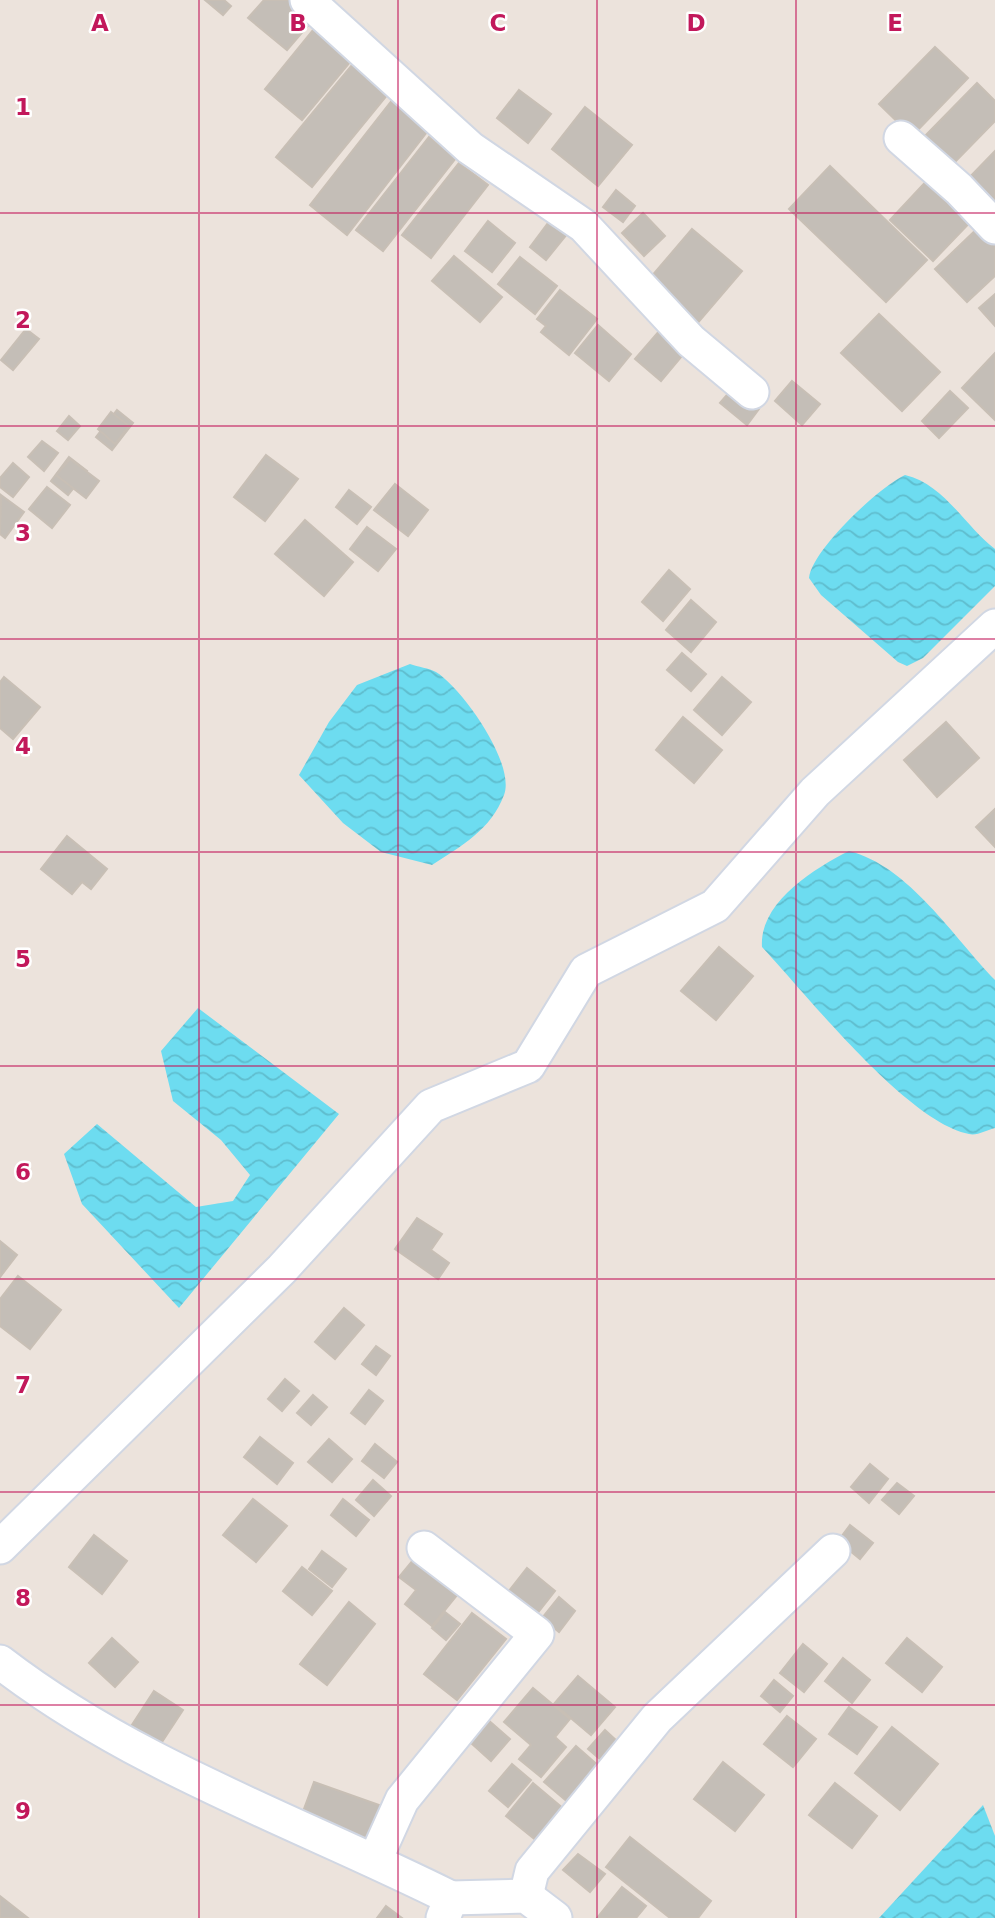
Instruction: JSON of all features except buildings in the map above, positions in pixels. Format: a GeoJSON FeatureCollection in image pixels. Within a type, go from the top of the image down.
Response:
{"type":"FeatureCollection","features":[{"type":"Feature","properties":{"kind":"street"},"geometry":{"type":"LineString","coordinates":[[307,0],[470,148],[583,226],[691,341],[752,391]]}},
{"type":"Feature","properties":{"kind":"street"},"geometry":{"type":"LineString","coordinates":[[901,138],[959,189],[995,227]]}},
{"type":"Feature","properties":{"kind":"street"},"geometry":{"type":"LineString","coordinates":[[0,1547],[282,1269],[431,1106],[528,1066],[586,971],[715,906],[815,792],[995,626]]}},
{"type":"Feature","properties":{"kind":"street"},"geometry":{"type":"LineString","coordinates":[[374,1860],[402,1800],[537,1634],[424,1548]]}},
{"type":"Feature","properties":{"kind":"street"},"geometry":{"type":"LineString","coordinates":[[526,1895],[532,1871],[657,1718],[833,1551]]}},
{"type":"Feature","properties":{"kind":"street"},"geometry":{"type":"LineString","coordinates":[[0,1662],[41,1694],[127,1743],[193,1778],[374,1860],[447,1908],[526,1895],[555,1918]]}},
{"type":"Feature","properties":{"kind":"water"},"geometry":{"type":"Polygon","coordinates":[[[905,475],[919,480],[942,496],[995,549],[995,586],[923,658],[907,666],[898,662],[821,595],[809,578],[822,552],[848,520],[879,492],[905,475]]]}},
{"type":"Feature","properties":{"kind":"water"},"geometry":{"type":"Polygon","coordinates":[[[410,664],[436,672],[459,694],[495,747],[506,781],[504,795],[483,828],[432,865],[381,852],[343,823],[299,775],[329,722],[357,685],[410,664]]]}},
{"type":"Feature","properties":{"kind":"water"},"geometry":{"type":"Polygon","coordinates":[[[849,851],[871,859],[911,887],[995,980],[995,1128],[979,1134],[969,1134],[944,1124],[917,1106],[859,1054],[762,947],[763,931],[779,902],[820,867],[849,851]]]}},
{"type":"Feature","properties":{"kind":"water"},"geometry":{"type":"Polygon","coordinates":[[[198,1008],[339,1114],[179,1308],[82,1204],[64,1154],[97,1124],[196,1207],[233,1201],[250,1175],[221,1140],[173,1101],[161,1051],[198,1008]]]}},
{"type":"Feature","properties":{"kind":"water"},"geometry":{"type":"Polygon","coordinates":[[[983,1805],[995,1836],[995,1918],[879,1918],[983,1805]]]}}]}
